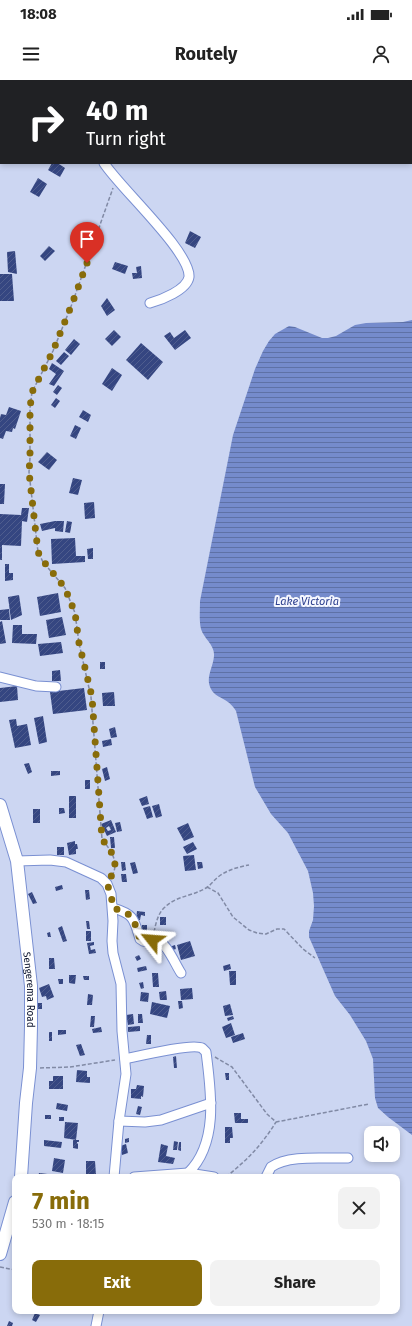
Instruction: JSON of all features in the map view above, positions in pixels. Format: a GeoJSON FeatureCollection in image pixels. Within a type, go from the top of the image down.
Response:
{"type":"FeatureCollection","features":[{"type":"Feature","properties":{"kind":"main road","name":"Sengerema Road"},"geometry":{"type":"LineString","coordinates":[[0,805],[18,861],[30,986],[32,1026],[21,1174]]}},
{"type":"Feature","properties":{"kind":"main road"},"geometry":{"type":"LineString","coordinates":[[0,1254],[12,1212]]}},
{"type":"Feature","properties":{"kind":"street"},"geometry":{"type":"LineString","coordinates":[[105,164],[116,180],[176,248],[187,267],[189,278],[184,286],[164,299],[150,303]]}},
{"type":"Feature","properties":{"kind":"street"},"geometry":{"type":"LineString","coordinates":[[0,677],[36,686],[56,687]]}},
{"type":"Feature","properties":{"kind":"street"},"geometry":{"type":"LineString","coordinates":[[18,861],[50,860],[66,862],[97,876],[107,884],[111,894],[113,908],[112,941],[113,953],[121,984],[122,1031],[126,1074],[114,1174]]}},
{"type":"Feature","properties":{"kind":"street"},"geometry":{"type":"LineString","coordinates":[[113,908],[130,914],[140,939],[143,941],[161,941],[165,945],[181,973]]}},
{"type":"Feature","properties":{"kind":"street"},"geometry":{"type":"LineString","coordinates":[[125,1058],[197,1047],[203,1048],[206,1052],[211,1103],[208,1132],[206,1143],[201,1155],[193,1169],[188,1173]]}},
{"type":"Feature","properties":{"kind":"street"},"geometry":{"type":"LineString","coordinates":[[120,1121],[145,1122],[161,1120],[211,1103]]}},
{"type":"Feature","properties":{"kind":"street"},"geometry":{"type":"LineString","coordinates":[[268,1174],[271,1167],[283,1161],[294,1159],[348,1158]]}},
{"type":"Feature","properties":{"kind":"street"},"geometry":{"type":"LineString","coordinates":[[174,1174],[194,1174]]}},
{"type":"Feature","properties":{"kind":"street"},"geometry":{"type":"LineString","coordinates":[[96,1326],[98,1314]]}},
{"type":"Feature","properties":{"kind":"path"},"geometry":{"type":"LineString","coordinates":[[107,884],[114,873],[115,856],[102,839],[92,697],[79,643],[75,613],[65,588],[44,562],[38,552],[30,477],[30,408],[32,392],[53,351],[72,304],[116,180]]}},
{"type":"Feature","properties":{"kind":"path"},"geometry":{"type":"LineString","coordinates":[[152,940],[159,914],[172,901],[194,894],[207,887],[218,877],[230,870],[249,865]]}},
{"type":"Feature","properties":{"kind":"path"},"geometry":{"type":"LineString","coordinates":[[207,887],[218,893],[233,917],[249,930],[266,934],[277,929],[284,929],[303,949],[315,958]]}},
{"type":"Feature","properties":{"kind":"path"},"geometry":{"type":"LineString","coordinates":[[206,1052],[232,1067],[267,1114],[276,1122]]}},
{"type":"Feature","properties":{"kind":"path"},"geometry":{"type":"LineString","coordinates":[[30,1068],[70,1067],[125,1058]]}},
{"type":"Feature","properties":{"kind":"path"},"geometry":{"type":"LineString","coordinates":[[230,1174],[245,1162],[258,1148],[276,1122],[370,1104]]}},
{"type":"Feature","properties":{"kind":"path"},"geometry":{"type":"LineString","coordinates":[[0,1267],[12,1269]]}},
{"type":"Feature","properties":{"kind":"water","name":"Lake Victoria"},"geometry":{"type":"Polygon","coordinates":[[[412,320],[412,1135],[378,1108],[375,1098],[373,1059],[366,1041],[350,1015],[335,996],[309,937],[309,931],[313,920],[314,906],[313,893],[308,871],[288,833],[271,814],[255,787],[236,711],[233,706],[216,695],[209,685],[214,652],[204,636],[200,623],[200,601],[233,435],[255,369],[269,341],[275,334],[289,326],[322,338],[328,338],[336,336],[355,325],[366,323],[403,322],[412,320]]]}},
{"type":"Feature","properties":{"kind":"building"},"geometry":{"type":"Polygon","coordinates":[[[51,164],[59,164],[65,168],[60,177],[48,170],[51,164]]]}},
{"type":"Feature","properties":{"kind":"building"},"geometry":{"type":"Polygon","coordinates":[[[38,178],[47,184],[39,197],[30,192],[38,178]]]}},
{"type":"Feature","properties":{"kind":"building"},"geometry":{"type":"Polygon","coordinates":[[[190,231],[201,237],[195,248],[185,243],[190,231]]]}},
{"type":"Feature","properties":{"kind":"building"},"geometry":{"type":"Polygon","coordinates":[[[49,246],[55,251],[45,261],[40,256],[49,246]]]}},
{"type":"Feature","properties":{"kind":"building"},"geometry":{"type":"Polygon","coordinates":[[[15,251],[17,274],[8,272],[7,252],[15,251]]]}},
{"type":"Feature","properties":{"kind":"building"},"geometry":{"type":"Polygon","coordinates":[[[115,262],[128,266],[125,274],[112,269],[115,262]]]}},
{"type":"Feature","properties":{"kind":"building"},"geometry":{"type":"Polygon","coordinates":[[[141,266],[142,278],[133,279],[132,273],[137,273],[136,267],[141,266]]]}},
{"type":"Feature","properties":{"kind":"building"},"geometry":{"type":"Polygon","coordinates":[[[0,274],[12,274],[14,301],[0,301],[0,274]]]}},
{"type":"Feature","properties":{"kind":"building"},"geometry":{"type":"Polygon","coordinates":[[[107,298],[115,310],[107,316],[101,306],[107,298]]]}},
{"type":"Feature","properties":{"kind":"building"},"geometry":{"type":"Polygon","coordinates":[[[114,330],[121,337],[112,346],[105,339],[114,330]]]}},
{"type":"Feature","properties":{"kind":"building"},"geometry":{"type":"Polygon","coordinates":[[[185,330],[191,338],[175,350],[164,336],[170,332],[174,338],[185,330]]]}},
{"type":"Feature","properties":{"kind":"building"},"geometry":{"type":"Polygon","coordinates":[[[74,339],[80,344],[71,355],[65,350],[74,339]]]}},
{"type":"Feature","properties":{"kind":"building"},"geometry":{"type":"Polygon","coordinates":[[[141,343],[163,362],[148,380],[126,360],[141,343]]]}},
{"type":"Feature","properties":{"kind":"building"},"geometry":{"type":"Polygon","coordinates":[[[64,352],[69,356],[61,365],[56,361],[64,352]]]}},
{"type":"Feature","properties":{"kind":"building"},"geometry":{"type":"Polygon","coordinates":[[[52,363],[64,371],[54,386],[49,384],[56,374],[49,369],[52,363]]]}},
{"type":"Feature","properties":{"kind":"building"},"geometry":{"type":"Polygon","coordinates":[[[112,368],[122,375],[112,391],[102,384],[112,368]]]}},
{"type":"Feature","properties":{"kind":"building"},"geometry":{"type":"Polygon","coordinates":[[[58,385],[62,388],[57,395],[53,392],[58,385]]]}},
{"type":"Feature","properties":{"kind":"building"},"geometry":{"type":"Polygon","coordinates":[[[56,398],[60,401],[55,408],[51,405],[56,398]]]}},
{"type":"Feature","properties":{"kind":"building"},"geometry":{"type":"Polygon","coordinates":[[[9,407],[21,411],[15,429],[13,428],[12,432],[6,431],[3,439],[0,438],[0,418],[1,414],[6,415],[9,407]]]}},
{"type":"Feature","properties":{"kind":"building"},"geometry":{"type":"Polygon","coordinates":[[[83,410],[91,415],[88,422],[79,417],[83,410]]]}},
{"type":"Feature","properties":{"kind":"building"},"geometry":{"type":"Polygon","coordinates":[[[75,425],[81,428],[76,439],[70,436],[75,425]]]}},
{"type":"Feature","properties":{"kind":"building"},"geometry":{"type":"Polygon","coordinates":[[[47,452],[57,460],[49,470],[38,462],[47,452]]]}},
{"type":"Feature","properties":{"kind":"building"},"geometry":{"type":"Polygon","coordinates":[[[73,478],[82,480],[78,495],[69,493],[73,478]]]}},
{"type":"Feature","properties":{"kind":"building"},"geometry":{"type":"Polygon","coordinates":[[[0,484],[5,484],[4,504],[0,504],[0,484]]]}},
{"type":"Feature","properties":{"kind":"building"},"geometry":{"type":"Polygon","coordinates":[[[94,502],[95,518],[85,519],[84,503],[94,502]]]}},
{"type":"Feature","properties":{"kind":"building"},"geometry":{"type":"Polygon","coordinates":[[[22,508],[29,508],[27,522],[22,521],[21,546],[2,545],[2,560],[0,560],[0,514],[21,515],[22,508]]]}},
{"type":"Feature","properties":{"kind":"building"},"geometry":{"type":"Polygon","coordinates":[[[64,521],[63,532],[55,531],[55,528],[42,531],[40,524],[64,521]]]}},
{"type":"Feature","properties":{"kind":"building"},"geometry":{"type":"Polygon","coordinates":[[[67,521],[72,522],[70,533],[65,532],[67,521]]]}},
{"type":"Feature","properties":{"kind":"building"},"geometry":{"type":"Polygon","coordinates":[[[75,538],[76,556],[85,556],[85,562],[52,564],[51,539],[75,538]]]}},
{"type":"Feature","properties":{"kind":"building"},"geometry":{"type":"Polygon","coordinates":[[[93,548],[93,559],[88,559],[87,549],[93,548]]]}},
{"type":"Feature","properties":{"kind":"building"},"geometry":{"type":"Polygon","coordinates":[[[5,564],[9,564],[9,573],[13,573],[13,580],[5,581],[5,564]]]}},
{"type":"Feature","properties":{"kind":"building"},"geometry":{"type":"Polygon","coordinates":[[[58,593],[61,612],[40,616],[37,597],[58,593]]]}},
{"type":"Feature","properties":{"kind":"building"},"geometry":{"type":"Polygon","coordinates":[[[19,595],[22,615],[11,620],[8,597],[19,595]]]}},
{"type":"Feature","properties":{"kind":"building"},"geometry":{"type":"Polygon","coordinates":[[[9,609],[10,620],[0,620],[0,610],[9,609]]]}},
{"type":"Feature","properties":{"kind":"building"},"geometry":{"type":"Polygon","coordinates":[[[62,617],[66,635],[49,638],[46,620],[62,617]]]}},
{"type":"Feature","properties":{"kind":"building"},"geometry":{"type":"Polygon","coordinates":[[[2,621],[6,643],[0,644],[0,622],[2,621]]]}},
{"type":"Feature","properties":{"kind":"building"},"geometry":{"type":"Polygon","coordinates":[[[13,625],[22,625],[22,634],[37,634],[36,644],[12,643],[13,625]]]}},
{"type":"Feature","properties":{"kind":"building"},"geometry":{"type":"Polygon","coordinates":[[[61,642],[63,653],[40,656],[38,644],[61,642]]]}},
{"type":"Feature","properties":{"kind":"building"},"geometry":{"type":"Polygon","coordinates":[[[100,662],[105,662],[105,669],[100,669],[100,662]]]}},
{"type":"Feature","properties":{"kind":"building"},"geometry":{"type":"Polygon","coordinates":[[[60,670],[61,681],[52,681],[52,671],[60,670]]]}},
{"type":"Feature","properties":{"kind":"building"},"geometry":{"type":"Polygon","coordinates":[[[17,686],[18,700],[0,702],[0,688],[17,686]]]}},
{"type":"Feature","properties":{"kind":"building"},"geometry":{"type":"Polygon","coordinates":[[[84,688],[87,710],[53,714],[50,692],[84,688]]]}},
{"type":"Feature","properties":{"kind":"building"},"geometry":{"type":"Polygon","coordinates":[[[114,692],[115,706],[103,706],[102,693],[114,692]]]}},
{"type":"Feature","properties":{"kind":"building"},"geometry":{"type":"Polygon","coordinates":[[[43,716],[47,742],[39,744],[34,718],[43,716]]]}},
{"type":"Feature","properties":{"kind":"building"},"geometry":{"type":"Polygon","coordinates":[[[16,719],[17,726],[27,724],[31,745],[15,748],[9,720],[16,719]]]}},
{"type":"Feature","properties":{"kind":"building"},"geometry":{"type":"Polygon","coordinates":[[[115,727],[117,737],[111,738],[109,729],[115,727]]]}},
{"type":"Feature","properties":{"kind":"building"},"geometry":{"type":"Polygon","coordinates":[[[111,739],[112,745],[103,747],[102,741],[111,739]]]}},
{"type":"Feature","properties":{"kind":"building"},"geometry":{"type":"Polygon","coordinates":[[[29,763],[32,772],[28,774],[24,764],[29,763]]]}},
{"type":"Feature","properties":{"kind":"building"},"geometry":{"type":"Polygon","coordinates":[[[107,767],[110,779],[105,781],[102,769],[107,767]]]}},
{"type":"Feature","properties":{"kind":"building"},"geometry":{"type":"Polygon","coordinates":[[[51,771],[60,771],[60,775],[51,776],[51,771]]]}},
{"type":"Feature","properties":{"kind":"building"},"geometry":{"type":"Polygon","coordinates":[[[85,780],[90,780],[90,789],[85,789],[85,780]]]}},
{"type":"Feature","properties":{"kind":"building"},"geometry":{"type":"Polygon","coordinates":[[[69,796],[76,796],[76,818],[69,818],[69,796]]]}},
{"type":"Feature","properties":{"kind":"building"},"geometry":{"type":"Polygon","coordinates":[[[147,796],[149,804],[142,806],[139,799],[147,796]]]}},
{"type":"Feature","properties":{"kind":"building"},"geometry":{"type":"Polygon","coordinates":[[[159,804],[162,816],[156,818],[152,806],[159,804]]]}},
{"type":"Feature","properties":{"kind":"building"},"geometry":{"type":"Polygon","coordinates":[[[150,806],[153,817],[147,819],[143,808],[150,806]]]}},
{"type":"Feature","properties":{"kind":"building"},"geometry":{"type":"Polygon","coordinates":[[[59,808],[64,808],[65,813],[59,814],[59,808]]]}},
{"type":"Feature","properties":{"kind":"building"},"geometry":{"type":"Polygon","coordinates":[[[33,809],[40,809],[40,823],[33,823],[33,809]]]}},
{"type":"Feature","properties":{"kind":"building"},"geometry":{"type":"Polygon","coordinates":[[[111,820],[116,832],[107,836],[101,824],[111,820]],[[109,826],[106,828],[108,831],[111,830],[109,826]]]}},
{"type":"Feature","properties":{"kind":"building"},"geometry":{"type":"Polygon","coordinates":[[[120,822],[122,831],[117,832],[115,823],[120,822]]]}},
{"type":"Feature","properties":{"kind":"building"},"geometry":{"type":"Polygon","coordinates":[[[188,823],[194,837],[184,841],[177,828],[188,823]]]}},
{"type":"Feature","properties":{"kind":"building"},"geometry":{"type":"Polygon","coordinates":[[[110,837],[114,837],[115,848],[111,848],[110,837]]]}},
{"type":"Feature","properties":{"kind":"building"},"geometry":{"type":"Polygon","coordinates":[[[75,841],[78,849],[76,849],[76,854],[69,855],[67,843],[75,841]]]}},
{"type":"Feature","properties":{"kind":"building"},"geometry":{"type":"Polygon","coordinates":[[[193,842],[197,849],[187,854],[183,847],[193,842]]]}},
{"type":"Feature","properties":{"kind":"building"},"geometry":{"type":"Polygon","coordinates":[[[57,847],[64,847],[64,855],[57,855],[57,847]]]}},
{"type":"Feature","properties":{"kind":"building"},"geometry":{"type":"Polygon","coordinates":[[[194,855],[196,870],[185,871],[183,856],[194,855]]]}},
{"type":"Feature","properties":{"kind":"building"},"geometry":{"type":"Polygon","coordinates":[[[121,862],[125,862],[126,870],[122,871],[121,862]]]}},
{"type":"Feature","properties":{"kind":"building"},"geometry":{"type":"Polygon","coordinates":[[[135,862],[138,873],[133,874],[130,863],[135,862]]]}},
{"type":"Feature","properties":{"kind":"building"},"geometry":{"type":"Polygon","coordinates":[[[197,862],[202,862],[203,868],[198,869],[197,862]]]}},
{"type":"Feature","properties":{"kind":"building"},"geometry":{"type":"Polygon","coordinates":[[[121,874],[126,874],[127,882],[122,882],[121,874]]]}},
{"type":"Feature","properties":{"kind":"building"},"geometry":{"type":"Polygon","coordinates":[[[62,885],[63,889],[56,891],[55,887],[62,885]]]}},
{"type":"Feature","properties":{"kind":"building"},"geometry":{"type":"Polygon","coordinates":[[[85,890],[89,890],[90,899],[86,900],[85,890]]]}},
{"type":"Feature","properties":{"kind":"building"},"geometry":{"type":"Polygon","coordinates":[[[32,892],[37,903],[33,904],[28,894],[32,892]]]}},
{"type":"Feature","properties":{"kind":"building"},"geometry":{"type":"Polygon","coordinates":[[[137,911],[145,912],[145,916],[141,915],[140,920],[136,920],[137,911]]]}},
{"type":"Feature","properties":{"kind":"building"},"geometry":{"type":"Polygon","coordinates":[[[160,917],[166,917],[166,925],[160,925],[160,917]]]}},
{"type":"Feature","properties":{"kind":"building"},"geometry":{"type":"Polygon","coordinates":[[[86,921],[89,921],[90,929],[87,929],[86,921]]]}},
{"type":"Feature","properties":{"kind":"building"},"geometry":{"type":"Polygon","coordinates":[[[142,925],[147,925],[147,936],[142,937],[142,925]]]}},
{"type":"Feature","properties":{"kind":"building"},"geometry":{"type":"Polygon","coordinates":[[[62,926],[67,941],[63,942],[58,928],[62,926]]]}},
{"type":"Feature","properties":{"kind":"building"},"geometry":{"type":"Polygon","coordinates":[[[86,931],[91,931],[91,941],[86,941],[86,931]]]}},
{"type":"Feature","properties":{"kind":"building"},"geometry":{"type":"Polygon","coordinates":[[[50,932],[51,937],[48,937],[47,933],[50,932]]]}},
{"type":"Feature","properties":{"kind":"building"},"geometry":{"type":"Polygon","coordinates":[[[190,941],[195,956],[181,960],[177,945],[190,941]]]}},
{"type":"Feature","properties":{"kind":"building"},"geometry":{"type":"Polygon","coordinates":[[[94,942],[94,945],[90,946],[91,950],[95,949],[96,953],[89,954],[87,943],[94,942]]]}},
{"type":"Feature","properties":{"kind":"building"},"geometry":{"type":"Polygon","coordinates":[[[175,945],[176,949],[170,951],[169,947],[175,945]]]}},
{"type":"Feature","properties":{"kind":"building"},"geometry":{"type":"Polygon","coordinates":[[[139,955],[141,959],[137,961],[135,957],[139,955]]]}},
{"type":"Feature","properties":{"kind":"building"},"geometry":{"type":"Polygon","coordinates":[[[49,958],[54,958],[55,969],[49,969],[49,958]]]}},
{"type":"Feature","properties":{"kind":"building"},"geometry":{"type":"Polygon","coordinates":[[[230,964],[231,969],[224,971],[223,966],[230,964]]]}},
{"type":"Feature","properties":{"kind":"building"},"geometry":{"type":"Polygon","coordinates":[[[146,966],[147,970],[138,972],[137,968],[146,966]]]}},
{"type":"Feature","properties":{"kind":"building"},"geometry":{"type":"Polygon","coordinates":[[[229,971],[236,971],[236,985],[230,985],[229,971]]]}},
{"type":"Feature","properties":{"kind":"building"},"geometry":{"type":"Polygon","coordinates":[[[152,973],[158,973],[159,987],[153,987],[152,973]]]}},
{"type":"Feature","properties":{"kind":"building"},"geometry":{"type":"Polygon","coordinates":[[[69,975],[76,975],[75,984],[69,983],[69,975]]]}},
{"type":"Feature","properties":{"kind":"building"},"geometry":{"type":"Polygon","coordinates":[[[83,976],[89,976],[89,980],[84,980],[83,976]]]}},
{"type":"Feature","properties":{"kind":"building"},"geometry":{"type":"Polygon","coordinates":[[[58,979],[63,979],[63,984],[59,984],[58,979]]]}},
{"type":"Feature","properties":{"kind":"building"},"geometry":{"type":"Polygon","coordinates":[[[143,982],[144,988],[141,989],[139,983],[143,982]]]}},
{"type":"Feature","properties":{"kind":"building"},"geometry":{"type":"Polygon","coordinates":[[[49,984],[54,997],[47,1000],[46,996],[42,997],[39,988],[49,984]]]}},
{"type":"Feature","properties":{"kind":"building"},"geometry":{"type":"Polygon","coordinates":[[[192,988],[193,999],[181,1000],[180,989],[192,988]]]}},
{"type":"Feature","properties":{"kind":"building"},"geometry":{"type":"Polygon","coordinates":[[[166,991],[167,1000],[160,1000],[159,992],[166,991]]]}},
{"type":"Feature","properties":{"kind":"building"},"geometry":{"type":"Polygon","coordinates":[[[141,992],[149,993],[148,1002],[140,1001],[141,992]]]}},
{"type":"Feature","properties":{"kind":"building"},"geometry":{"type":"Polygon","coordinates":[[[88,994],[93,995],[92,1005],[87,1005],[88,994]]]}},
{"type":"Feature","properties":{"kind":"building"},"geometry":{"type":"Polygon","coordinates":[[[34,1000],[38,1000],[38,1003],[42,1003],[42,1009],[34,1009],[34,1000]]]}},
{"type":"Feature","properties":{"kind":"building"},"geometry":{"type":"Polygon","coordinates":[[[178,1001],[182,1001],[183,1008],[179,1009],[178,1001]]]}},
{"type":"Feature","properties":{"kind":"building"},"geometry":{"type":"Polygon","coordinates":[[[152,1002],[170,1006],[167,1018],[150,1014],[152,1002]]]}},
{"type":"Feature","properties":{"kind":"building"},"geometry":{"type":"Polygon","coordinates":[[[230,1004],[233,1015],[225,1016],[223,1006],[230,1004]]]}},
{"type":"Feature","properties":{"kind":"building"},"geometry":{"type":"Polygon","coordinates":[[[133,1014],[134,1024],[128,1025],[126,1015],[133,1014]]]}},
{"type":"Feature","properties":{"kind":"building"},"geometry":{"type":"Polygon","coordinates":[[[138,1014],[142,1014],[143,1023],[138,1023],[138,1014]]]}},
{"type":"Feature","properties":{"kind":"building"},"geometry":{"type":"Polygon","coordinates":[[[91,1016],[95,1016],[94,1027],[90,1027],[91,1016]]]}},
{"type":"Feature","properties":{"kind":"building"},"geometry":{"type":"Polygon","coordinates":[[[233,1016],[234,1019],[228,1021],[227,1018],[233,1016]]]}},
{"type":"Feature","properties":{"kind":"building"},"geometry":{"type":"Polygon","coordinates":[[[231,1023],[235,1035],[226,1038],[222,1027],[231,1023]]]}},
{"type":"Feature","properties":{"kind":"building"},"geometry":{"type":"Polygon","coordinates":[[[140,1026],[140,1031],[128,1032],[128,1027],[140,1026]]]}},
{"type":"Feature","properties":{"kind":"building"},"geometry":{"type":"Polygon","coordinates":[[[101,1027],[102,1032],[93,1033],[92,1029],[101,1027]]]}},
{"type":"Feature","properties":{"kind":"building"},"geometry":{"type":"Polygon","coordinates":[[[58,1030],[66,1030],[66,1034],[58,1035],[58,1030]]]}},
{"type":"Feature","properties":{"kind":"building"},"geometry":{"type":"Polygon","coordinates":[[[49,1032],[52,1032],[52,1041],[49,1041],[49,1032]]]}},
{"type":"Feature","properties":{"kind":"building"},"geometry":{"type":"Polygon","coordinates":[[[243,1033],[245,1039],[233,1043],[231,1037],[243,1033]]]}},
{"type":"Feature","properties":{"kind":"building"},"geometry":{"type":"Polygon","coordinates":[[[147,1035],[151,1035],[151,1044],[146,1044],[147,1035]]]}},
{"type":"Feature","properties":{"kind":"building"},"geometry":{"type":"Polygon","coordinates":[[[81,1044],[85,1055],[80,1056],[76,1045],[81,1044]]]}},
{"type":"Feature","properties":{"kind":"building"},"geometry":{"type":"Polygon","coordinates":[[[176,1056],[177,1068],[174,1068],[173,1057],[176,1056]]]}},
{"type":"Feature","properties":{"kind":"building"},"geometry":{"type":"Polygon","coordinates":[[[77,1070],[87,1071],[87,1077],[90,1077],[90,1083],[76,1082],[77,1070]]]}},
{"type":"Feature","properties":{"kind":"building"},"geometry":{"type":"Polygon","coordinates":[[[225,1073],[229,1073],[229,1080],[226,1080],[225,1073]]]}},
{"type":"Feature","properties":{"kind":"building"},"geometry":{"type":"Polygon","coordinates":[[[53,1076],[63,1076],[63,1089],[49,1089],[49,1081],[53,1081],[53,1076]]]}},
{"type":"Feature","properties":{"kind":"building"},"geometry":{"type":"Polygon","coordinates":[[[137,1085],[144,1086],[143,1097],[141,1096],[141,1099],[131,1098],[131,1089],[136,1089],[137,1085]]]}},
{"type":"Feature","properties":{"kind":"building"},"geometry":{"type":"Polygon","coordinates":[[[57,1103],[68,1105],[67,1111],[56,1109],[57,1103]]]}},
{"type":"Feature","properties":{"kind":"building"},"geometry":{"type":"Polygon","coordinates":[[[138,1106],[142,1107],[140,1115],[136,1114],[138,1106]]]}},
{"type":"Feature","properties":{"kind":"building"},"geometry":{"type":"Polygon","coordinates":[[[234,1113],[241,1113],[241,1119],[248,1119],[248,1123],[235,1123],[234,1113]]]}},
{"type":"Feature","properties":{"kind":"building"},"geometry":{"type":"Polygon","coordinates":[[[45,1115],[51,1115],[51,1119],[45,1119],[45,1115]]]}},
{"type":"Feature","properties":{"kind":"building"},"geometry":{"type":"Polygon","coordinates":[[[59,1117],[64,1117],[64,1121],[59,1121],[59,1117]]]}},
{"type":"Feature","properties":{"kind":"building"},"geometry":{"type":"Polygon","coordinates":[[[65,1122],[78,1123],[76,1140],[64,1138],[65,1122]]]}},
{"type":"Feature","properties":{"kind":"building"},"geometry":{"type":"Polygon","coordinates":[[[225,1127],[232,1127],[233,1138],[230,1138],[230,1143],[225,1143],[225,1127]]]}},
{"type":"Feature","properties":{"kind":"building"},"geometry":{"type":"Polygon","coordinates":[[[129,1138],[129,1142],[125,1143],[125,1139],[129,1138]]]}},
{"type":"Feature","properties":{"kind":"building"},"geometry":{"type":"Polygon","coordinates":[[[44,1140],[62,1142],[61,1148],[44,1146],[44,1140]]]}},
{"type":"Feature","properties":{"kind":"building"},"geometry":{"type":"Polygon","coordinates":[[[73,1140],[79,1140],[79,1142],[77,1142],[78,1149],[73,1148],[73,1140]]]}},
{"type":"Feature","properties":{"kind":"building"},"geometry":{"type":"Polygon","coordinates":[[[174,1141],[178,1142],[177,1150],[173,1150],[174,1141]]]}},
{"type":"Feature","properties":{"kind":"building"},"geometry":{"type":"Polygon","coordinates":[[[179,1142],[181,1142],[181,1151],[178,1150],[179,1142]]]}},
{"type":"Feature","properties":{"kind":"building"},"geometry":{"type":"Polygon","coordinates":[[[126,1144],[128,1153],[122,1155],[120,1146],[126,1144]]]}},
{"type":"Feature","properties":{"kind":"building"},"geometry":{"type":"Polygon","coordinates":[[[161,1144],[168,1146],[166,1156],[175,1158],[173,1164],[158,1162],[161,1144]]]}},
{"type":"Feature","properties":{"kind":"building"},"geometry":{"type":"Polygon","coordinates":[[[54,1158],[65,1160],[63,1173],[52,1171],[54,1158]]]}},
{"type":"Feature","properties":{"kind":"building"},"geometry":{"type":"Polygon","coordinates":[[[86,1161],[95,1161],[96,1174],[86,1174],[86,1161]]]}},
{"type":"Feature","properties":{"kind":"building"},"geometry":{"type":"Polygon","coordinates":[[[35,1314],[40,1315],[36,1322],[32,1320],[35,1314]]]}},
{"type":"Feature","properties":{"kind":"building"},"geometry":{"type":"Polygon","coordinates":[[[9,1321],[13,1323],[12,1326],[7,1326],[9,1321]]]}},
{"type":"Feature","properties":{"kind":"route"},"geometry":{"type":"LineString","coordinates":[[87,263],[53,351],[32,392],[30,408],[30,488],[38,552],[44,562],[65,588],[71,600],[75,613],[79,643],[92,697],[102,839],[115,856],[114,873],[107,884],[111,894],[113,908],[130,914],[140,939],[146,942],[152,940]]}}]}
